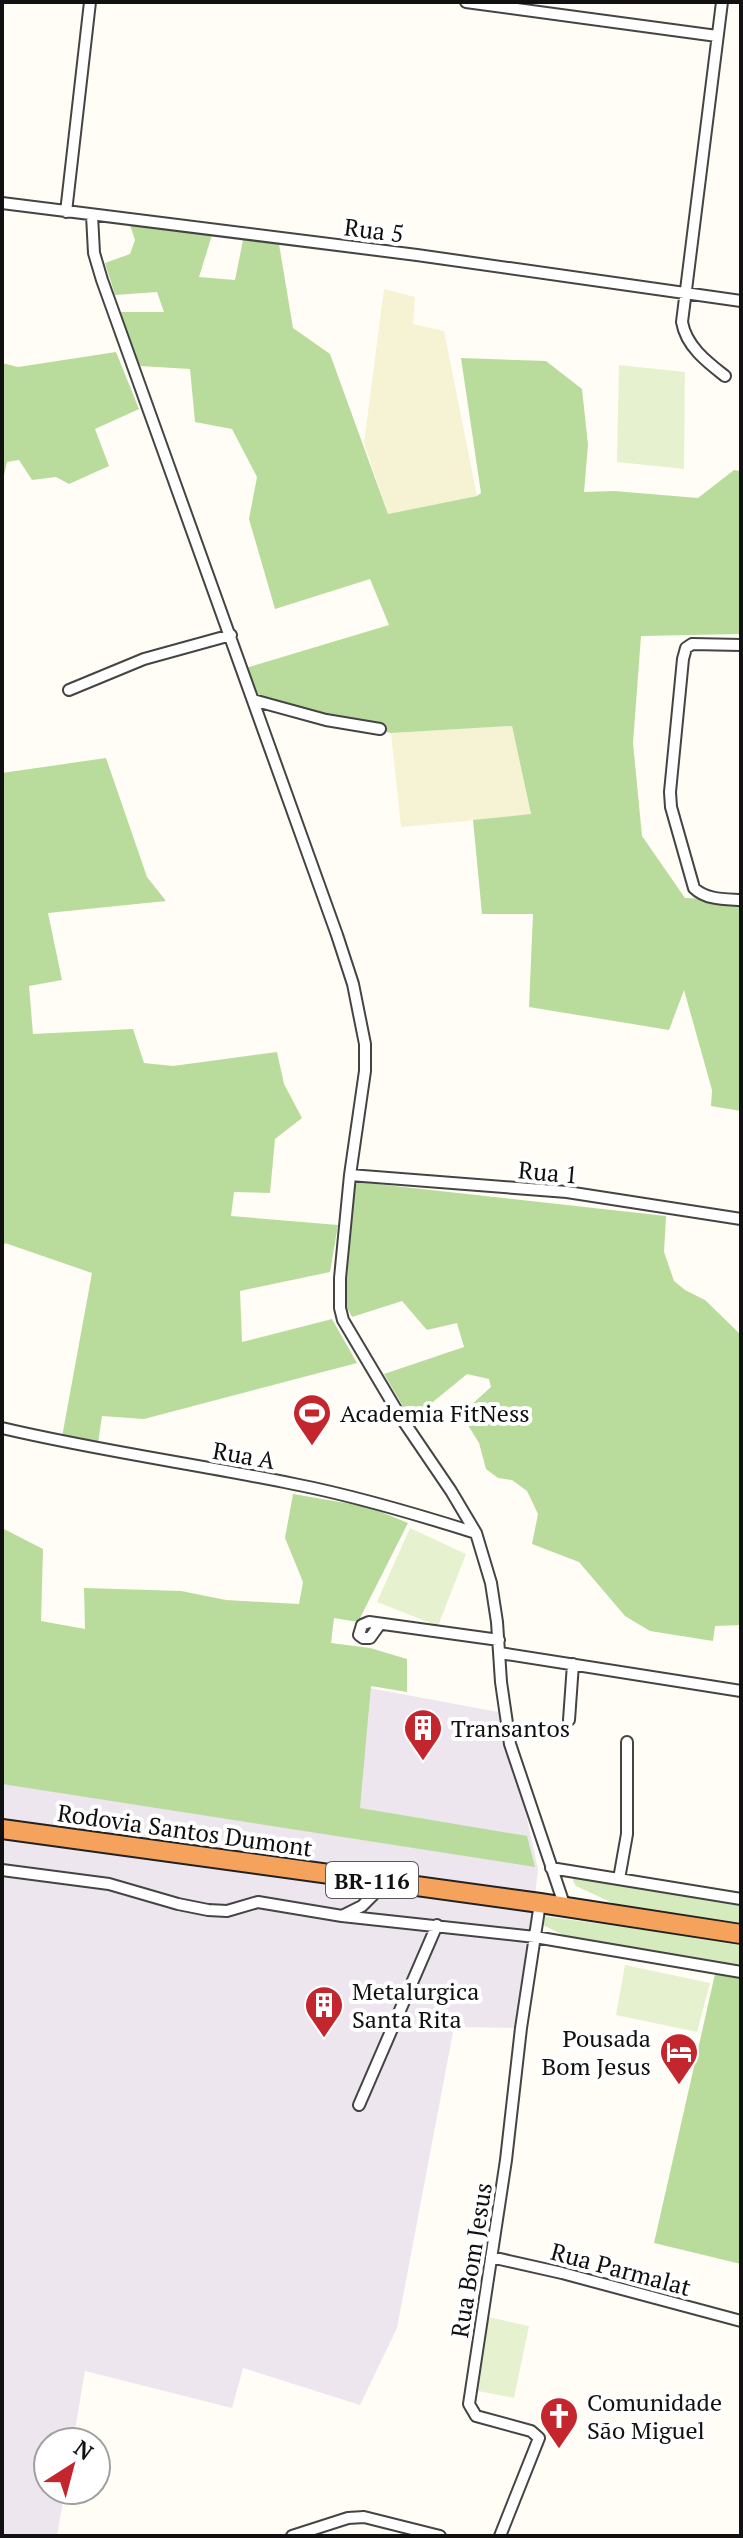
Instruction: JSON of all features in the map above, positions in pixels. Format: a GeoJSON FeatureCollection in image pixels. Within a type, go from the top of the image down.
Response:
{"type":"FeatureCollection","features":[{"type":"Feature","properties":{"kind":"highway","name":"Rodovia Santos Dumont"},"geometry":{"type":"LineString","coordinates":[[2,1829],[540,1903],[741,1934]]}},
{"type":"Feature","properties":{"kind":"street"},"geometry":{"type":"LineString","coordinates":[[66,212],[90,2]]}},
{"type":"Feature","properties":{"kind":"street"},"geometry":{"type":"LineString","coordinates":[[466,2],[717,36]]}},
{"type":"Feature","properties":{"kind":"street"},"geometry":{"type":"LineString","coordinates":[[722,2],[682,322],[687,339],[710,365],[725,376]]}},
{"type":"Feature","properties":{"kind":"street","name":"Rua 5"},"geometry":{"type":"LineString","coordinates":[[2,203],[343,245],[741,301]]}},
{"type":"Feature","properties":{"kind":"street"},"geometry":{"type":"LineString","coordinates":[[92,215],[94,253],[102,280],[341,947],[362,1018],[365,1071],[350,1175],[339,1288],[343,1320],[400,1416],[476,1533],[491,1583],[510,1744],[565,1907]]}},
{"type":"Feature","properties":{"kind":"street"},"geometry":{"type":"LineString","coordinates":[[69,690],[144,659],[231,635]]}},
{"type":"Feature","properties":{"kind":"street"},"geometry":{"type":"LineString","coordinates":[[741,645],[692,644],[686,648],[670,792],[671,807],[694,888],[709,897],[741,900]]}},
{"type":"Feature","properties":{"kind":"street"},"geometry":{"type":"LineString","coordinates":[[253,700],[326,720],[380,729]]}},
{"type":"Feature","properties":{"kind":"street","name":"Rua 1"},"geometry":{"type":"LineString","coordinates":[[350,1175],[567,1192],[741,1219]]}},
{"type":"Feature","properties":{"kind":"street","name":"Rua A"},"geometry":{"type":"LineString","coordinates":[[2,1428],[73,1445],[295,1484],[385,1504],[476,1533]]}},
{"type":"Feature","properties":{"kind":"street"},"geometry":{"type":"LineString","coordinates":[[380,1624],[499,1640]]}},
{"type":"Feature","properties":{"kind":"street"},"geometry":{"type":"LineString","coordinates":[[500,1653],[741,1691]]}},
{"type":"Feature","properties":{"kind":"street"},"geometry":{"type":"LineString","coordinates":[[569,1720],[573,1664]]}},
{"type":"Feature","properties":{"kind":"street"},"geometry":{"type":"LineString","coordinates":[[619,1879],[627,1834],[627,1742]]}},
{"type":"Feature","properties":{"kind":"street"},"geometry":{"type":"LineString","coordinates":[[551,1868],[741,1899]]}},
{"type":"Feature","properties":{"kind":"street"},"geometry":{"type":"LineString","coordinates":[[2,1870],[109,1884],[208,1910],[227,1911],[258,1902],[342,1916],[535,1937],[741,1972]]}},
{"type":"Feature","properties":{"kind":"street"},"geometry":{"type":"LineString","coordinates":[[342,1916],[362,1906],[386,1882]]}},
{"type":"Feature","properties":{"kind":"street","name":"Rua Bom Jesus"},"geometry":{"type":"LineString","coordinates":[[500,2536],[539,2438],[531,2431],[481,2418],[469,2404],[540,1903]]}},
{"type":"Feature","properties":{"kind":"street"},"geometry":{"type":"LineString","coordinates":[[359,2105],[437,1925]]}},
{"type":"Feature","properties":{"kind":"street","name":"Rua Parmalat"},"geometry":{"type":"LineString","coordinates":[[491,2257],[741,2321]]}},
{"type":"Feature","properties":{"kind":"street"},"geometry":{"type":"LineString","coordinates":[[292,2536],[348,2518],[364,2517],[440,2536]]}},
{"type":"Feature","properties":{"kind":"shaded area"},"geometry":{"type":"Polygon","coordinates":[[[384,289],[415,297],[413,324],[444,331],[477,496],[388,514],[364,443],[384,289]]]}},
{"type":"Feature","properties":{"kind":"shaded area"},"geometry":{"type":"Polygon","coordinates":[[[512,726],[531,815],[401,827],[391,733],[512,726]]]}},
{"type":"Feature","properties":{"kind":"shaded area"},"geometry":{"type":"Polygon","coordinates":[[[2,1620],[504,1713],[538,1869],[521,2028],[454,2027],[397,2328],[360,2405],[243,2368],[232,2408],[85,2371],[76,2426],[32,2426],[32,2506],[62,2506],[57,2536],[2,2536],[2,1620]]]}},
{"type":"Feature","properties":{"kind":"green space"},"geometry":{"type":"Polygon","coordinates":[[[130,225],[212,235],[199,277],[235,280],[243,240],[279,244],[293,328],[330,354],[388,514],[481,493],[461,358],[546,361],[582,389],[588,445],[584,492],[614,491],[698,498],[734,470],[741,471],[741,634],[641,636],[633,743],[642,836],[685,898],[741,900],[741,1111],[711,1106],[712,1090],[684,990],[669,1030],[529,1007],[533,914],[482,914],[473,820],[531,814],[512,726],[391,733],[259,699],[246,668],[389,625],[370,579],[275,609],[249,519],[257,477],[232,429],[195,422],[190,369],[140,366],[119,312],[164,312],[157,292],[115,295],[105,263],[130,254],[135,240],[130,225]]]}},
{"type":"Feature","properties":{"kind":"green space"},"geometry":{"type":"Polygon","coordinates":[[[116,352],[139,409],[95,429],[109,466],[69,484],[56,477],[32,480],[19,460],[7,462],[2,484],[2,363],[18,367],[116,352]]]}},
{"type":"Feature","properties":{"kind":"green space"},"geometry":{"type":"Polygon","coordinates":[[[619,365],[685,372],[684,469],[617,462],[619,365]]]}},
{"type":"Feature","properties":{"kind":"green space"},"geometry":{"type":"Polygon","coordinates":[[[106,758],[147,877],[166,901],[48,913],[62,980],[29,986],[33,1034],[133,1029],[144,1063],[173,1066],[277,1052],[284,1084],[302,1118],[275,1139],[270,1193],[234,1192],[231,1216],[338,1225],[330,1272],[240,1291],[242,1342],[332,1319],[357,1363],[144,1419],[102,1416],[98,1443],[62,1437],[92,1273],[5,1243],[2,1248],[2,773],[106,758]]]}},
{"type":"Feature","properties":{"kind":"green space"},"geometry":{"type":"Polygon","coordinates":[[[358,1182],[666,1216],[664,1252],[674,1281],[705,1300],[741,1335],[741,1625],[715,1626],[713,1641],[650,1631],[625,1616],[579,1562],[532,1544],[538,1514],[527,1491],[512,1480],[498,1478],[486,1469],[479,1443],[461,1414],[491,1387],[489,1379],[467,1374],[411,1420],[384,1374],[464,1347],[457,1323],[427,1330],[402,1301],[352,1317],[345,1304],[354,1187],[358,1182]]]}},
{"type":"Feature","properties":{"kind":"green space"},"geometry":{"type":"Polygon","coordinates":[[[293,1494],[369,1507],[408,1523],[358,1622],[334,1618],[331,1643],[370,1648],[407,1659],[407,1692],[371,1686],[360,1808],[527,1836],[535,1867],[2,1784],[2,1528],[43,1549],[41,1621],[85,1629],[84,1588],[181,1591],[226,1600],[299,1604],[303,1582],[285,1538],[293,1494]]]}},
{"type":"Feature","properties":{"kind":"green space"},"geometry":{"type":"Polygon","coordinates":[[[410,1528],[466,1554],[438,1626],[377,1602],[410,1528]]]}},
{"type":"Feature","properties":{"kind":"green space"},"geometry":{"type":"Polygon","coordinates":[[[574,1876],[741,1904],[741,1923],[619,1906],[576,1886],[574,1876]]]}},
{"type":"Feature","properties":{"kind":"green space"},"geometry":{"type":"Polygon","coordinates":[[[543,1916],[741,1943],[741,1966],[609,1948],[560,1933],[540,1923],[543,1916]]]}},
{"type":"Feature","properties":{"kind":"green space"},"geometry":{"type":"Polygon","coordinates":[[[625,1965],[710,1983],[697,2032],[616,2015],[625,1965]]]}},
{"type":"Feature","properties":{"kind":"green space"},"geometry":{"type":"Polygon","coordinates":[[[715,1974],[741,1978],[741,2264],[654,2243],[715,1974]]]}},
{"type":"Feature","properties":{"kind":"green space"},"geometry":{"type":"Polygon","coordinates":[[[488,2317],[529,2326],[514,2398],[473,2390],[488,2317]]]}},
{"type":"Feature","properties":{"kind":"place","name":"Academia FitNess"},"geometry":{"type":"Point","coordinates":[312,1447]}},
{"type":"Feature","properties":{"kind":"place","name":"Transantos"},"geometry":{"type":"Point","coordinates":[423,1762]}},
{"type":"Feature","properties":{"kind":"place","name":"Metalurgica Santa Rita"},"geometry":{"type":"Point","coordinates":[324,2039]}},
{"type":"Feature","properties":{"kind":"place","name":"Pousada Bom Jesus"},"geometry":{"type":"Point","coordinates":[679,2086]}},
{"type":"Feature","properties":{"kind":"place","name":"Comunidade São Miguel"},"geometry":{"type":"Point","coordinates":[559,2450]}}]}
